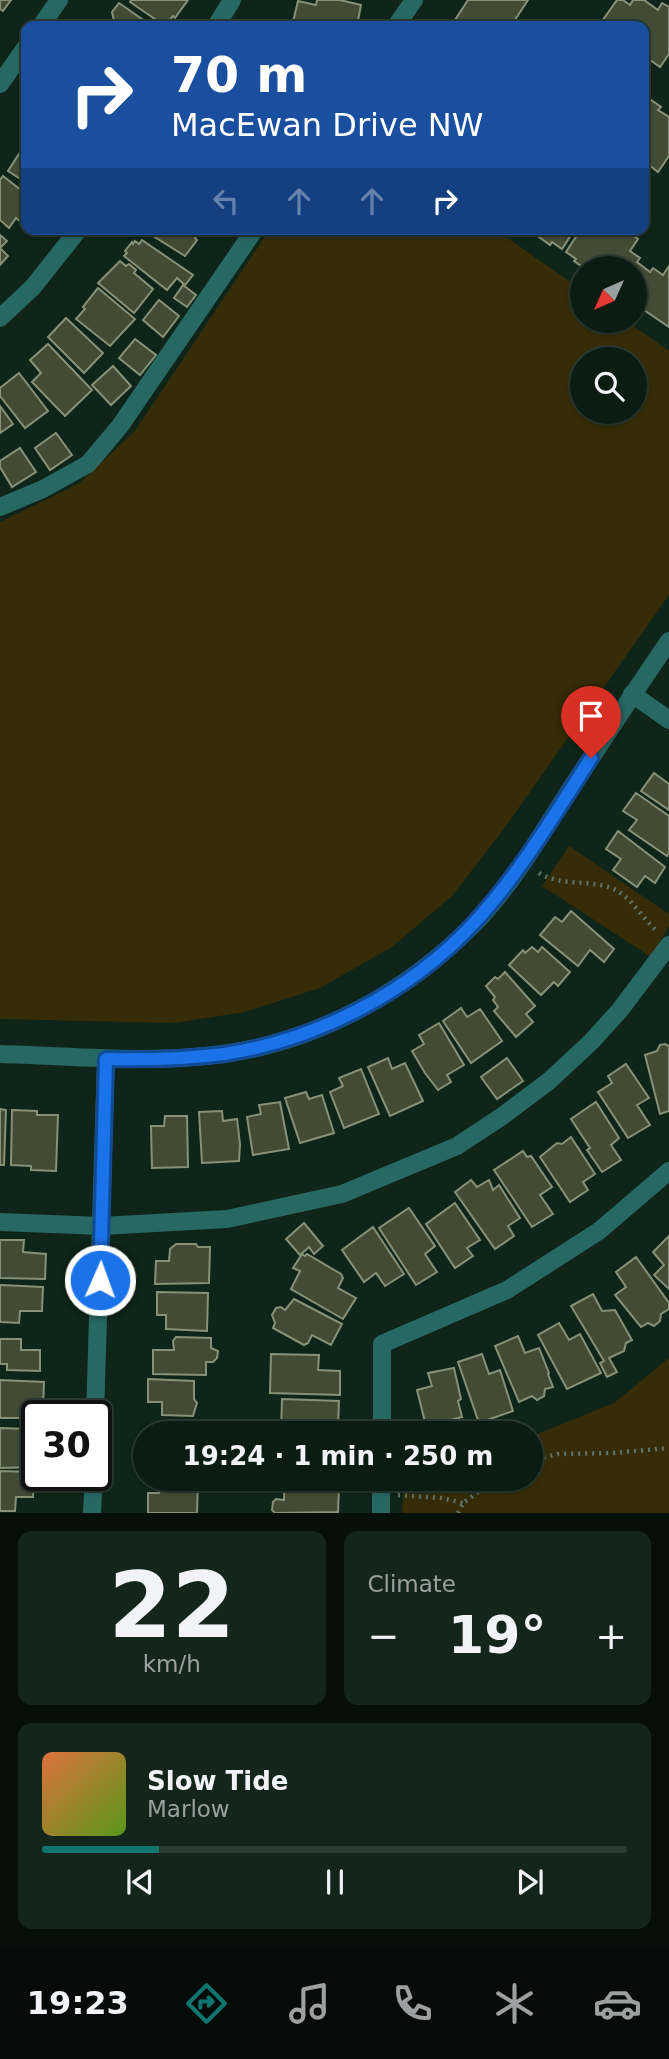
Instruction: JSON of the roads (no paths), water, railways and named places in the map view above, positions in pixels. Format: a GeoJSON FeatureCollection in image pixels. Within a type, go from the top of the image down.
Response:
{"type":"FeatureCollection","features":[{"type":"Feature","properties":{"kind":"street"},"geometry":{"type":"LineString","coordinates":[[44,21],[59,0]]}},
{"type":"Feature","properties":{"kind":"street"},"geometry":{"type":"LineString","coordinates":[[219,21],[232,0]]}},
{"type":"Feature","properties":{"kind":"street"},"geometry":{"type":"LineString","coordinates":[[399,21],[414,0]]}},
{"type":"Feature","properties":{"kind":"street"},"geometry":{"type":"LineString","coordinates":[[0,85],[21,54]]}},
{"type":"Feature","properties":{"kind":"street"},"geometry":{"type":"LineString","coordinates":[[0,318],[33,287],[74,235]]}},
{"type":"Feature","properties":{"kind":"street"},"geometry":{"type":"LineString","coordinates":[[0,507],[43,489],[88,464],[120,426],[252,235]]}},
{"type":"Feature","properties":{"kind":"street"},"geometry":{"type":"LineString","coordinates":[[0,1054],[146,1060],[224,1054],[287,1039],[337,1021],[386,995],[429,965],[474,923],[523,863],[669,641]]}},
{"type":"Feature","properties":{"kind":"street"},"geometry":{"type":"LineString","coordinates":[[632,694],[669,720]]}},
{"type":"Feature","properties":{"kind":"street"},"geometry":{"type":"LineString","coordinates":[[0,1222],[102,1226],[227,1219],[342,1194],[457,1146],[539,1088],[591,1042],[620,1010],[663,939]]}},
{"type":"Feature","properties":{"kind":"street"},"geometry":{"type":"LineString","coordinates":[[97,1400],[106,1059]]}},
{"type":"Feature","properties":{"kind":"street"},"geometry":{"type":"LineString","coordinates":[[382,1421],[383,1344],[507,1290],[599,1231],[669,1171]]}},
{"type":"Feature","properties":{"kind":"street"},"geometry":{"type":"LineString","coordinates":[[92,1513],[93,1491]]}},
{"type":"Feature","properties":{"kind":"street"},"geometry":{"type":"LineString","coordinates":[[381,1491],[381,1513]]}}]}
